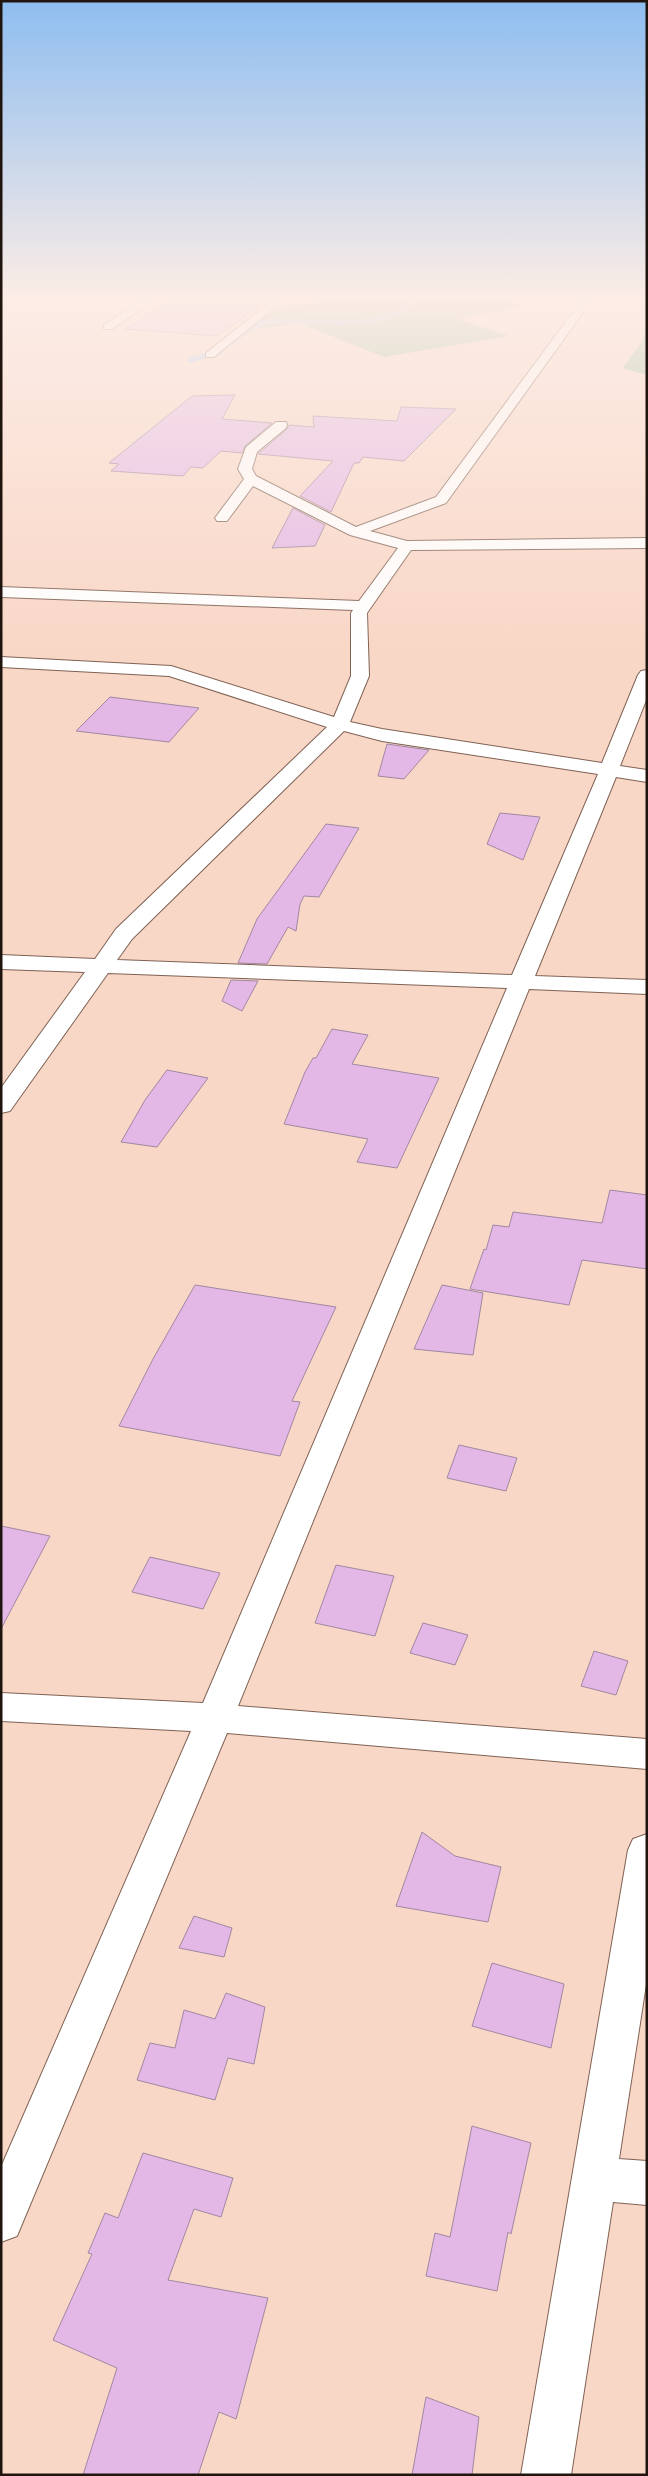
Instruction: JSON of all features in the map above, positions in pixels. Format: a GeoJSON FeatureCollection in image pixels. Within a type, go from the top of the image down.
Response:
{"type":"FeatureCollection","features":[{"type":"Feature","properties":{"kind":"street"},"geometry":{"type":"LineString","coordinates":[[355,532],[441,500],[503,416]]}},
{"type":"Feature","properties":{"kind":"street"},"geometry":{"type":"LineString","coordinates":[[281,425],[251,450],[245,469],[251,479],[355,532],[408,546],[647,543]]}},
{"type":"Feature","properties":{"kind":"street"},"geometry":{"type":"LineString","coordinates":[[222,518],[251,479]]}},
{"type":"Feature","properties":{"kind":"street"},"geometry":{"type":"LineString","coordinates":[[1,1106],[124,934],[340,725],[360,676],[359,612],[408,546]]}},
{"type":"Feature","properties":{"kind":"street"},"geometry":{"type":"LineString","coordinates":[[1,592],[364,606]]}},
{"type":"Feature","properties":{"kind":"street"},"geometry":{"type":"LineString","coordinates":[[1,662],[171,671],[340,725],[413,742],[608,772],[647,776]]}},
{"type":"Feature","properties":{"kind":"street"},"geometry":{"type":"LineString","coordinates":[[1,2220],[215,1718],[647,675]]}},
{"type":"Feature","properties":{"kind":"street"},"geometry":{"type":"LineString","coordinates":[[1,962],[647,987]]}},
{"type":"Feature","properties":{"kind":"street"},"geometry":{"type":"LineString","coordinates":[[1,1707],[215,1718],[647,1754]]}},
{"type":"Feature","properties":{"kind":"street"},"geometry":{"type":"LineString","coordinates":[[546,2475],[647,1850]]}},
{"type":"Feature","properties":{"kind":"street"},"geometry":{"type":"LineString","coordinates":[[594,2179],[647,2183]]}},
{"type":"Feature","properties":{"kind":"building"},"geometry":{"type":"Polygon","coordinates":[[[168,416],[224,416],[222,419],[272,423],[245,446],[242,453],[221,451],[203,468],[191,467],[183,476],[111,471],[119,464],[109,463],[168,416]]]}},
{"type":"Feature","properties":{"kind":"building"},"geometry":{"type":"Polygon","coordinates":[[[313,416],[397,421],[399,416],[449,416],[404,461],[363,457],[359,463],[354,463],[331,512],[300,496],[333,461],[258,454],[287,429],[289,425],[314,427],[313,416]]]}},
{"type":"Feature","properties":{"kind":"building"},"geometry":{"type":"Polygon","coordinates":[[[293,508],[325,525],[315,546],[272,548],[293,508]]]}},
{"type":"Feature","properties":{"kind":"building"},"geometry":{"type":"Polygon","coordinates":[[[110,697],[199,708],[169,742],[76,731],[110,697]]]}},
{"type":"Feature","properties":{"kind":"building"},"geometry":{"type":"Polygon","coordinates":[[[387,744],[429,750],[404,779],[378,776],[387,744]]]}},
{"type":"Feature","properties":{"kind":"building"},"geometry":{"type":"Polygon","coordinates":[[[500,813],[540,817],[523,860],[487,844],[500,813]]]}},
{"type":"Feature","properties":{"kind":"building"},"geometry":{"type":"Polygon","coordinates":[[[326,824],[359,828],[319,897],[304,896],[300,904],[296,931],[288,927],[267,964],[238,963],[257,919],[326,824]]]}},
{"type":"Feature","properties":{"kind":"building"},"geometry":{"type":"Polygon","coordinates":[[[231,980],[258,981],[242,1011],[222,1001],[231,980]]]}},
{"type":"Feature","properties":{"kind":"building"},"geometry":{"type":"Polygon","coordinates":[[[332,1029],[368,1035],[352,1064],[439,1078],[397,1168],[357,1162],[368,1139],[284,1124],[305,1072],[313,1058],[316,1058],[332,1029]]]}},
{"type":"Feature","properties":{"kind":"building"},"geometry":{"type":"Polygon","coordinates":[[[167,1070],[208,1078],[157,1147],[121,1142],[145,1100],[167,1070]]]}},
{"type":"Feature","properties":{"kind":"building"},"geometry":{"type":"Polygon","coordinates":[[[610,1190],[647,1195],[647,1269],[582,1260],[569,1305],[470,1289],[484,1249],[486,1250],[493,1225],[509,1227],[513,1212],[602,1223],[610,1190]]]}},
{"type":"Feature","properties":{"kind":"building"},"geometry":{"type":"Polygon","coordinates":[[[195,1285],[336,1307],[292,1401],[300,1402],[280,1456],[119,1426],[153,1359],[195,1285]]]}},
{"type":"Feature","properties":{"kind":"building"},"geometry":{"type":"Polygon","coordinates":[[[442,1285],[483,1293],[473,1355],[414,1349],[442,1285]]]}},
{"type":"Feature","properties":{"kind":"building"},"geometry":{"type":"Polygon","coordinates":[[[459,1445],[517,1458],[506,1491],[447,1478],[459,1445]]]}},
{"type":"Feature","properties":{"kind":"building"},"geometry":{"type":"Polygon","coordinates":[[[1,1526],[50,1536],[1,1629],[1,1526]]]}},
{"type":"Feature","properties":{"kind":"building"},"geometry":{"type":"Polygon","coordinates":[[[150,1557],[220,1573],[203,1609],[132,1592],[150,1557]]]}},
{"type":"Feature","properties":{"kind":"building"},"geometry":{"type":"Polygon","coordinates":[[[336,1565],[394,1576],[375,1636],[315,1623],[336,1565]]]}},
{"type":"Feature","properties":{"kind":"building"},"geometry":{"type":"Polygon","coordinates":[[[423,1623],[468,1635],[455,1665],[410,1653],[423,1623]]]}},
{"type":"Feature","properties":{"kind":"building"},"geometry":{"type":"Polygon","coordinates":[[[594,1651],[628,1661],[616,1695],[581,1686],[594,1651]]]}},
{"type":"Feature","properties":{"kind":"building"},"geometry":{"type":"Polygon","coordinates":[[[422,1832],[455,1856],[501,1867],[488,1922],[396,1906],[422,1832]]]}},
{"type":"Feature","properties":{"kind":"building"},"geometry":{"type":"Polygon","coordinates":[[[194,1916],[232,1928],[224,1957],[179,1948],[194,1916]]]}},
{"type":"Feature","properties":{"kind":"building"},"geometry":{"type":"Polygon","coordinates":[[[492,1963],[564,1984],[551,2048],[472,2026],[492,1963]]]}},
{"type":"Feature","properties":{"kind":"building"},"geometry":{"type":"Polygon","coordinates":[[[226,1993],[265,2007],[254,2064],[228,2058],[215,2100],[137,2080],[150,2043],[175,2048],[184,2010],[215,2019],[226,1993]]]}},
{"type":"Feature","properties":{"kind":"building"},"geometry":{"type":"Polygon","coordinates":[[[472,2126],[531,2143],[511,2234],[508,2232],[497,2291],[426,2276],[435,2233],[450,2237],[472,2126]]]}},
{"type":"Feature","properties":{"kind":"building"},"geometry":{"type":"Polygon","coordinates":[[[143,2153],[233,2178],[221,2217],[194,2209],[168,2280],[268,2298],[236,2419],[219,2412],[198,2475],[83,2475],[117,2368],[53,2340],[92,2254],[88,2253],[105,2213],[118,2218],[143,2153]]]}},
{"type":"Feature","properties":{"kind":"building"},"geometry":{"type":"Polygon","coordinates":[[[426,2397],[479,2417],[472,2475],[412,2475],[426,2397]]]}}]}
